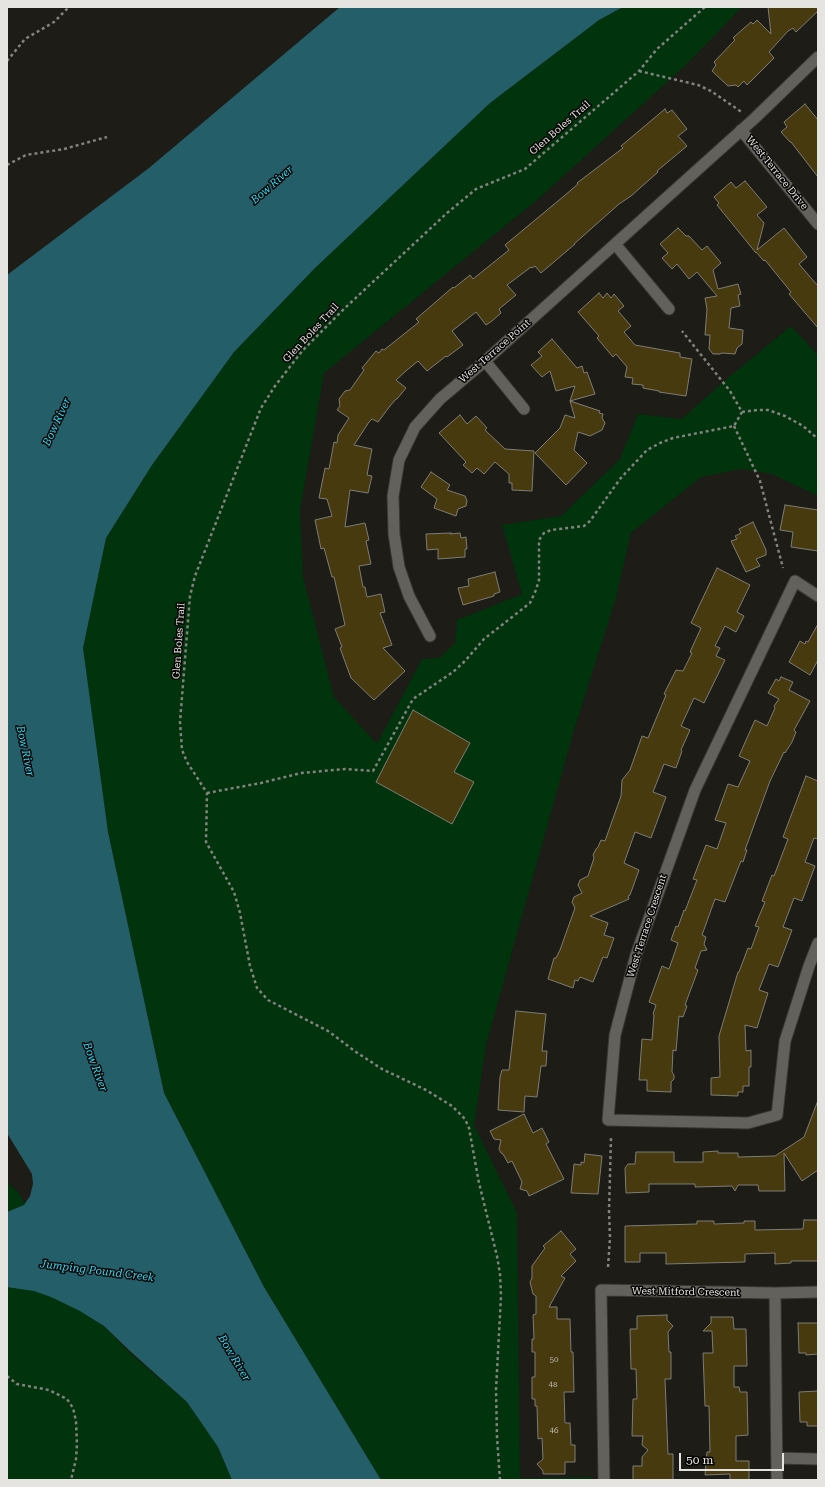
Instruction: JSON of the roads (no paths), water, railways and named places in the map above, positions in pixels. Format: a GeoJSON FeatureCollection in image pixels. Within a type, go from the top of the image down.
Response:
{"type":"FeatureCollection","features":[{"type":"Feature","properties":{"kind":"street","name":"West Terrace Drive"},"geometry":{"type":"LineString","coordinates":[[818,56],[741,130],[818,224]]}},
{"type":"Feature","properties":{"kind":"street","name":"West Terrace Point"},"geometry":{"type":"LineString","coordinates":[[430,636],[409,596],[400,567],[394,534],[393,496],[399,460],[415,427],[440,399],[485,361],[741,130]]}},
{"type":"Feature","properties":{"kind":"street"},"geometry":{"type":"LineString","coordinates":[[615,244],[668,309]]}},
{"type":"Feature","properties":{"kind":"street"},"geometry":{"type":"LineString","coordinates":[[485,361],[524,409]]}},
{"type":"Feature","properties":{"kind":"street","name":"West Terrace Crescent"},"geometry":{"type":"LineString","coordinates":[[818,596],[795,581],[695,790],[634,962],[615,1035],[608,1120],[748,1123],[777,1115],[785,1041],[818,943]]}},
{"type":"Feature","properties":{"kind":"street","name":"West Mitford Crescent"},"geometry":{"type":"LineString","coordinates":[[604,1480],[601,1290],[775,1294]]}},
{"type":"Feature","properties":{"kind":"street"},"geometry":{"type":"LineString","coordinates":[[777,1480],[775,1294],[818,1292]]}},
{"type":"Feature","properties":{"kind":"street"},"geometry":{"type":"LineString","coordinates":[[777,1458],[818,1459]]}},
{"type":"Feature","properties":{"kind":"water"},"geometry":{"type":"Polygon","coordinates":[[[340,7],[623,7],[599,20],[490,103],[315,268],[234,352],[152,465],[106,538],[83,648],[108,832],[164,1093],[264,1287],[381,1480],[232,1480],[218,1447],[187,1402],[104,1326],[80,1311],[51,1297],[34,1291],[7,1287],[7,1212],[24,1205],[30,1196],[33,1184],[32,1174],[7,1133],[7,275],[149,168],[340,7]]]}},
{"type":"Feature","properties":{"kind":"water label","name":"Bow River"},"geometry":{"type":"Point","coordinates":[272,185]}},
{"type":"Feature","properties":{"kind":"water label","name":"Bow River"},"geometry":{"type":"Point","coordinates":[57,422]}},
{"type":"Feature","properties":{"kind":"water label","name":"Bow River"},"geometry":{"type":"Point","coordinates":[25,751]}},
{"type":"Feature","properties":{"kind":"water label","name":"Bow River"},"geometry":{"type":"Point","coordinates":[95,1067]}},
{"type":"Feature","properties":{"kind":"water label","name":"Jumping Pound Creek"},"geometry":{"type":"Point","coordinates":[97,1271]}},
{"type":"Feature","properties":{"kind":"water label","name":"Bow River"},"geometry":{"type":"Point","coordinates":[234,1358]}}]}
